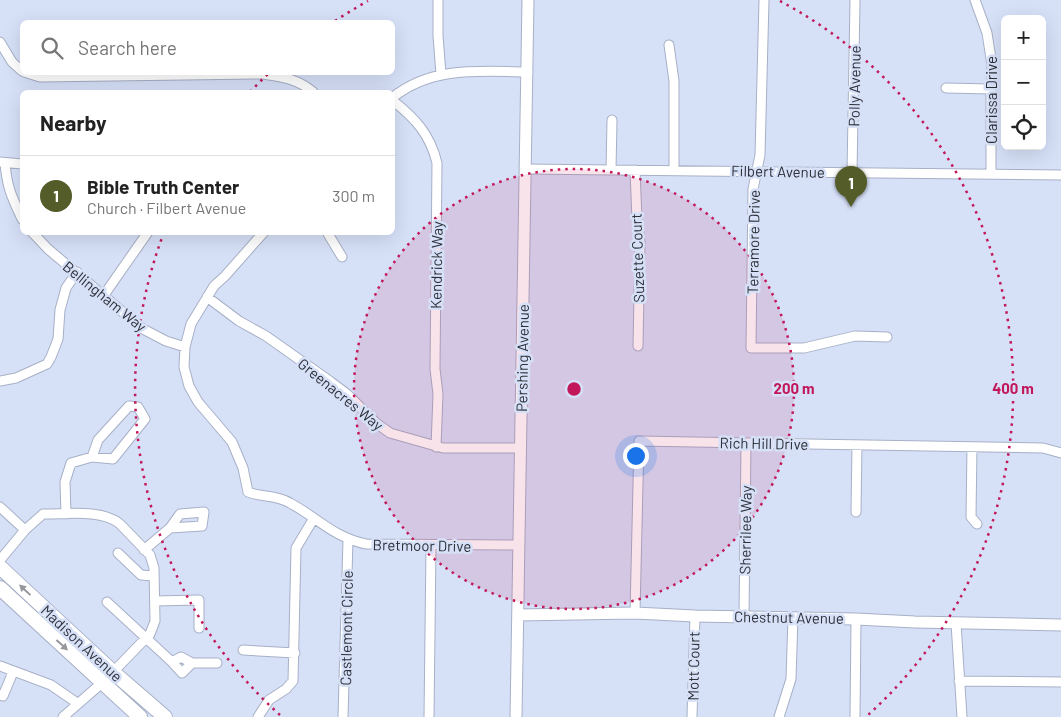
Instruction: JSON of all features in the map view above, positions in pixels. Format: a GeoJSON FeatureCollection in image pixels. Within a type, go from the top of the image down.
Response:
{"type":"FeatureCollection","features":[{"type":"Feature","properties":{"kind":"main road","name":"Madison Avenue"},"geometry":{"type":"LineString","coordinates":[[0,567],[113,672],[165,717]]}},
{"type":"Feature","properties":{"kind":"main road","name":"Madison Avenue"},"geometry":{"type":"LineString","coordinates":[[0,588],[140,717]]}},
{"type":"Feature","properties":{"kind":"street"},"geometry":{"type":"LineString","coordinates":[[438,0],[441,74]]}},
{"type":"Feature","properties":{"kind":"street","name":"Pershing Avenue"},"geometry":{"type":"LineString","coordinates":[[516,717],[528,0]]}},
{"type":"Feature","properties":{"kind":"street","name":"Terramore Drive"},"geometry":{"type":"LineString","coordinates":[[764,0],[760,154],[753,189],[751,348],[804,348],[855,336],[886,337]]}},
{"type":"Feature","properties":{"kind":"street","name":"Polly Avenue"},"geometry":{"type":"LineString","coordinates":[[852,173],[855,0]]}},
{"type":"Feature","properties":{"kind":"street","name":"Clarissa Drive"},"geometry":{"type":"LineString","coordinates":[[975,0],[991,49],[991,173]]}},
{"type":"Feature","properties":{"kind":"street"},"geometry":{"type":"LineString","coordinates":[[0,42],[12,62],[20,69]]}},
{"type":"Feature","properties":{"kind":"street"},"geometry":{"type":"LineString","coordinates":[[669,45],[674,81],[674,170]]}},
{"type":"Feature","properties":{"kind":"street"},"geometry":{"type":"LineString","coordinates":[[395,97],[414,84],[441,74],[468,71],[528,72]]}},
{"type":"Feature","properties":{"kind":"street"},"geometry":{"type":"LineString","coordinates":[[33,75],[40,77],[189,75]]}},
{"type":"Feature","properties":{"kind":"street"},"geometry":{"type":"LineString","coordinates":[[270,75],[284,77],[306,86],[311,90]]}},
{"type":"Feature","properties":{"kind":"street"},"geometry":{"type":"LineString","coordinates":[[946,88],[991,89]]}},
{"type":"Feature","properties":{"kind":"street","name":"Kendrick Way"},"geometry":{"type":"LineString","coordinates":[[395,102],[419,124],[434,152],[437,163],[434,369],[438,394],[436,447]]}},
{"type":"Feature","properties":{"kind":"street"},"geometry":{"type":"LineString","coordinates":[[611,170],[612,120]]}},
{"type":"Feature","properties":{"kind":"street"},"geometry":{"type":"LineString","coordinates":[[20,164],[3,162],[12,200],[20,215]]}},
{"type":"Feature","properties":{"kind":"street","name":"Filbert Avenue"},"geometry":{"type":"LineString","coordinates":[[526,169],[756,170],[1061,175]]}},
{"type":"Feature","properties":{"kind":"street","name":"Suzette Court"},"geometry":{"type":"LineString","coordinates":[[634,170],[640,242],[638,346]]}},
{"type":"Feature","properties":{"kind":"street","name":"Bellingham Way"},"geometry":{"type":"LineString","coordinates":[[35,235],[48,249],[143,329],[166,341],[185,347]]}},
{"type":"Feature","properties":{"kind":"street"},"geometry":{"type":"LineString","coordinates":[[104,295],[146,235]]}},
{"type":"Feature","properties":{"kind":"street"},"geometry":{"type":"LineString","coordinates":[[185,347],[191,324],[214,286],[261,235]]}},
{"type":"Feature","properties":{"kind":"street"},"geometry":{"type":"LineString","coordinates":[[329,235],[342,257]]}},
{"type":"Feature","properties":{"kind":"street"},"geometry":{"type":"LineString","coordinates":[[0,381],[21,376],[47,364],[58,339],[60,310],[66,288],[77,272]]}},
{"type":"Feature","properties":{"kind":"street","name":"Greenacres Way"},"geometry":{"type":"LineString","coordinates":[[207,297],[239,321],[266,336],[331,382],[347,394],[376,423],[390,433],[448,449],[520,448]]}},
{"type":"Feature","properties":{"kind":"street","name":"Bretmoor Drive"},"geometry":{"type":"LineString","coordinates":[[185,347],[184,367],[189,386],[198,402],[232,442],[244,468],[248,492],[278,497],[290,502],[334,533],[348,539],[372,545],[519,545]]}},
{"type":"Feature","properties":{"kind":"street"},"geometry":{"type":"LineString","coordinates":[[66,514],[65,482],[71,463],[92,456],[113,460],[145,419],[138,407],[129,406],[98,440],[92,456]]}},
{"type":"Feature","properties":{"kind":"street","name":"Rich Hill Drive"},"geometry":{"type":"LineString","coordinates":[[635,613],[639,441],[1043,448],[1061,453]]}},
{"type":"Feature","properties":{"kind":"street","name":"Sherrilee Way"},"geometry":{"type":"LineString","coordinates":[[744,616],[746,443]]}},
{"type":"Feature","properties":{"kind":"street"},"geometry":{"type":"LineString","coordinates":[[856,512],[857,445]]}},
{"type":"Feature","properties":{"kind":"street"},"geometry":{"type":"LineString","coordinates":[[972,447],[971,517],[977,524]]}},
{"type":"Feature","properties":{"kind":"street"},"geometry":{"type":"LineString","coordinates":[[0,507],[25,530]]}},
{"type":"Feature","properties":{"kind":"street"},"geometry":{"type":"LineString","coordinates":[[0,560],[25,530],[43,514],[100,515],[116,520],[150,555],[154,568],[155,621],[154,628],[146,639],[113,672]]}},
{"type":"Feature","properties":{"kind":"street"},"geometry":{"type":"LineString","coordinates":[[258,717],[269,700],[286,689],[293,681],[296,548],[314,518]]}},
{"type":"Feature","properties":{"kind":"street"},"geometry":{"type":"LineString","coordinates":[[144,550],[170,528]]}},
{"type":"Feature","properties":{"kind":"street","name":"Castlemont Circle"},"geometry":{"type":"LineString","coordinates":[[343,717],[348,539]]}},
{"type":"Feature","properties":{"kind":"street"},"geometry":{"type":"LineString","coordinates":[[429,717],[432,546]]}},
{"type":"Feature","properties":{"kind":"street"},"geometry":{"type":"LineString","coordinates":[[118,553],[141,575],[154,576]]}},
{"type":"Feature","properties":{"kind":"street"},"geometry":{"type":"LineString","coordinates":[[155,601],[200,600],[200,628]]}},
{"type":"Feature","properties":{"kind":"street"},"geometry":{"type":"LineString","coordinates":[[107,602],[182,673],[192,663]]}},
{"type":"Feature","properties":{"kind":"street","name":"Chestnut Avenue"},"geometry":{"type":"LineString","coordinates":[[518,615],[635,613],[956,623],[1061,624]]}},
{"type":"Feature","properties":{"kind":"street","name":"Mott Court"},"geometry":{"type":"LineString","coordinates":[[692,717],[694,616]]}},
{"type":"Feature","properties":{"kind":"street"},"geometry":{"type":"LineString","coordinates":[[779,717],[791,679],[793,617]]}},
{"type":"Feature","properties":{"kind":"street"},"geometry":{"type":"LineString","coordinates":[[855,717],[856,619]]}},
{"type":"Feature","properties":{"kind":"street"},"geometry":{"type":"LineString","coordinates":[[956,623],[962,717]]}},
{"type":"Feature","properties":{"kind":"street"},"geometry":{"type":"LineString","coordinates":[[243,650],[295,652]]}},
{"type":"Feature","properties":{"kind":"street"},"geometry":{"type":"LineString","coordinates":[[172,662],[181,657],[192,663],[217,663]]}},
{"type":"Feature","properties":{"kind":"street"},"geometry":{"type":"LineString","coordinates":[[0,666],[51,685],[77,703]]}},
{"type":"Feature","properties":{"kind":"street"},"geometry":{"type":"LineString","coordinates":[[0,695],[3,696],[13,672]]}},
{"type":"Feature","properties":{"kind":"street"},"geometry":{"type":"LineString","coordinates":[[959,681],[1061,682]]}},
{"type":"Feature","properties":{"kind":"street"},"geometry":{"type":"LineString","coordinates":[[63,717],[102,682]]}},
{"type":"Feature","properties":{"kind":"place","name":"Bible Truth Center"},"geometry":{"type":"Point","coordinates":[851,207]}}]}
